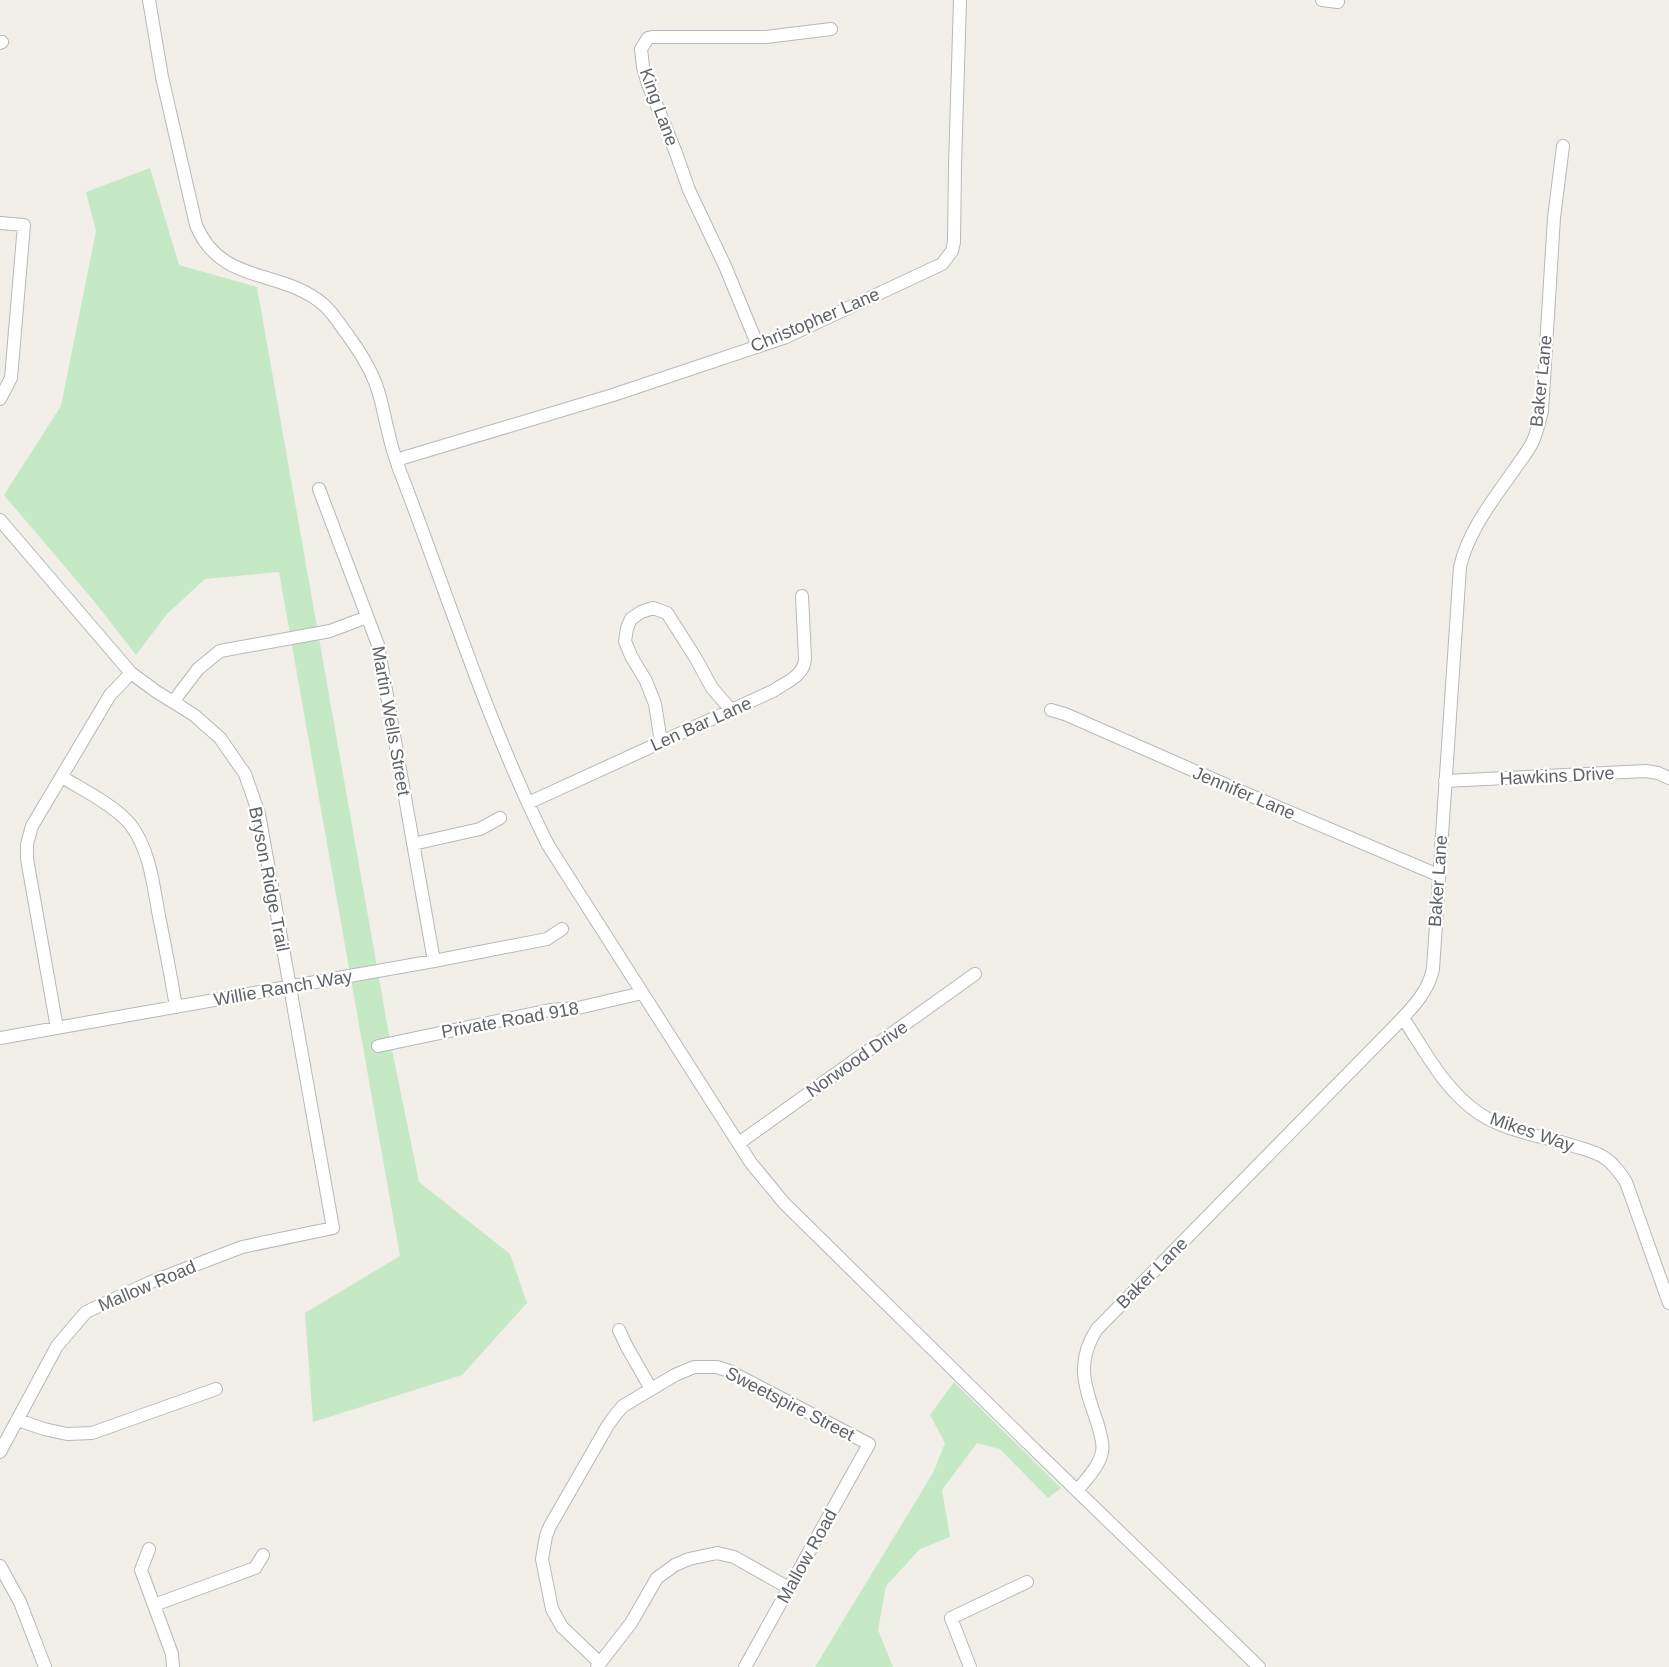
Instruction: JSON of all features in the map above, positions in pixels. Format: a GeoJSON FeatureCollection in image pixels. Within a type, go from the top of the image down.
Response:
{"type":"FeatureCollection","features":[{"type":"Feature","properties":{"kind":"street"},"geometry":{"type":"LineString","coordinates":[[149,0],[162,76],[196,225],[201,237],[223,261],[302,290],[319,301],[334,315],[355,344],[370,370],[381,399],[396,460],[462,639],[528,803],[548,845],[752,1163],[784,1203],[1258,1667]]}},
{"type":"Feature","properties":{"kind":"street","name":"Christopher Lane"},"geometry":{"type":"LineString","coordinates":[[396,460],[613,395],[786,337],[939,266],[948,258],[954,242],[960,0]]}},
{"type":"Feature","properties":{"kind":"street"},"geometry":{"type":"LineString","coordinates":[[1322,0],[1338,2]]}},
{"type":"Feature","properties":{"kind":"street","name":"King Lane"},"geometry":{"type":"LineString","coordinates":[[758,346],[725,266],[689,190],[648,84],[641,49],[646,40],[652,36],[766,37],[831,29]]}},
{"type":"Feature","properties":{"kind":"street","name":"Baker Lane"},"geometry":{"type":"LineString","coordinates":[[1077,1491],[1102,1454],[1102,1440],[1083,1374],[1086,1350],[1097,1329],[1403,1018],[1422,995],[1432,974],[1459,578],[1464,551],[1483,515],[1532,443],[1539,426],[1542,411],[1554,218],[1563,146]]}},
{"type":"Feature","properties":{"kind":"street"},"geometry":{"type":"LineString","coordinates":[[0,223],[24,225],[11,378],[0,399]]}},
{"type":"Feature","properties":{"kind":"street","name":"Martin Wells Street"},"geometry":{"type":"LineString","coordinates":[[318,489],[378,645],[434,962]]}},
{"type":"Feature","properties":{"kind":"street","name":"Bryson Ridge Trail"},"geometry":{"type":"LineString","coordinates":[[0,520],[131,673],[194,715],[220,738],[245,774],[259,814],[333,1228]]}},
{"type":"Feature","properties":{"kind":"street","name":"Len Bar Lane"},"geometry":{"type":"LineString","coordinates":[[528,803],[773,691],[800,674],[805,666],[802,596]]}},
{"type":"Feature","properties":{"kind":"street"},"geometry":{"type":"LineString","coordinates":[[661,742],[655,704],[625,641],[631,620],[641,612],[654,608],[667,614],[712,688],[731,710]]}},
{"type":"Feature","properties":{"kind":"street"},"geometry":{"type":"LineString","coordinates":[[173,702],[198,669],[220,651],[330,631],[367,617]]}},
{"type":"Feature","properties":{"kind":"street"},"geometry":{"type":"LineString","coordinates":[[57,1028],[27,859],[27,844],[32,826],[110,694],[131,673]]}},
{"type":"Feature","properties":{"kind":"street","name":"Jennifer Lane"},"geometry":{"type":"LineString","coordinates":[[1051,710],[1065,714],[1438,875]]}},
{"type":"Feature","properties":{"kind":"street","name":"Hawkins Drive"},"geometry":{"type":"LineString","coordinates":[[1445,782],[1646,771],[1669,778]]}},
{"type":"Feature","properties":{"kind":"street"},"geometry":{"type":"LineString","coordinates":[[62,777],[117,813],[128,822],[142,842],[152,879],[176,1007]]}},
{"type":"Feature","properties":{"kind":"street"},"geometry":{"type":"LineString","coordinates":[[413,844],[480,829],[500,818]]}},
{"type":"Feature","properties":{"kind":"street","name":"Willie Ranch Way"},"geometry":{"type":"LineString","coordinates":[[0,1038],[434,962],[547,939],[562,929]]}},
{"type":"Feature","properties":{"kind":"street","name":"Norwood Drive"},"geometry":{"type":"LineString","coordinates":[[739,1143],[975,974]]}},
{"type":"Feature","properties":{"kind":"street","name":"Private Road 918"},"geometry":{"type":"LineString","coordinates":[[378,1046],[550,1010],[578,1008],[642,993]]}},
{"type":"Feature","properties":{"kind":"street","name":"Mikes Way"},"geometry":{"type":"LineString","coordinates":[[1403,1018],[1452,1090],[1479,1113],[1512,1129],[1599,1155],[1617,1169],[1626,1182],[1669,1303]]}},
{"type":"Feature","properties":{"kind":"street","name":"Mallow Road"},"geometry":{"type":"LineString","coordinates":[[0,1452],[57,1346],[86,1312],[151,1282],[243,1247],[333,1228]]}},
{"type":"Feature","properties":{"kind":"street"},"geometry":{"type":"LineString","coordinates":[[620,1330],[651,1389]]}},
{"type":"Feature","properties":{"kind":"street","name":"Sweetspire Street"},"geometry":{"type":"LineString","coordinates":[[599,1665],[556,1618],[544,1569],[543,1549],[550,1526],[608,1425],[623,1406],[675,1375],[694,1367],[717,1367],[740,1376],[869,1444]]}},
{"type":"Feature","properties":{"kind":"street"},"geometry":{"type":"LineString","coordinates":[[18,1420],[67,1434],[92,1432],[216,1389]]}},
{"type":"Feature","properties":{"kind":"street","name":"Mallow Road"},"geometry":{"type":"LineString","coordinates":[[745,1667],[869,1444]]}},
{"type":"Feature","properties":{"kind":"street"},"geometry":{"type":"LineString","coordinates":[[149,1549],[141,1570],[172,1654],[173,1667]]}},
{"type":"Feature","properties":{"kind":"street"},"geometry":{"type":"LineString","coordinates":[[599,1665],[631,1623],[657,1578],[675,1565],[689,1559],[717,1553],[734,1557],[789,1588]]}},
{"type":"Feature","properties":{"kind":"street"},"geometry":{"type":"LineString","coordinates":[[153,1605],[255,1568],[263,1555]]}},
{"type":"Feature","properties":{"kind":"street"},"geometry":{"type":"LineString","coordinates":[[0,1566],[20,1602],[45,1667]]}},
{"type":"Feature","properties":{"kind":"street"},"geometry":{"type":"LineString","coordinates":[[970,1667],[951,1618],[1027,1582]]}},
{"type":"Feature","properties":{"kind":"green space"},"geometry":{"type":"Polygon","coordinates":[[[150,168],[179,265],[257,287],[389,1035],[419,1182],[510,1254],[527,1303],[462,1375],[313,1422],[305,1313],[400,1256],[279,572],[205,579],[167,614],[136,655],[94,601],[4,495],[61,406],[96,231],[86,192],[150,168]]]}},
{"type":"Feature","properties":{"kind":"green space"},"geometry":{"type":"Polygon","coordinates":[[[954,1382],[1061,1488],[1048,1498],[1000,1449],[977,1443],[942,1490],[950,1537],[920,1549],[886,1586],[878,1630],[893,1667],[815,1667],[933,1473],[945,1443],[930,1415],[954,1382]]]}}]}
